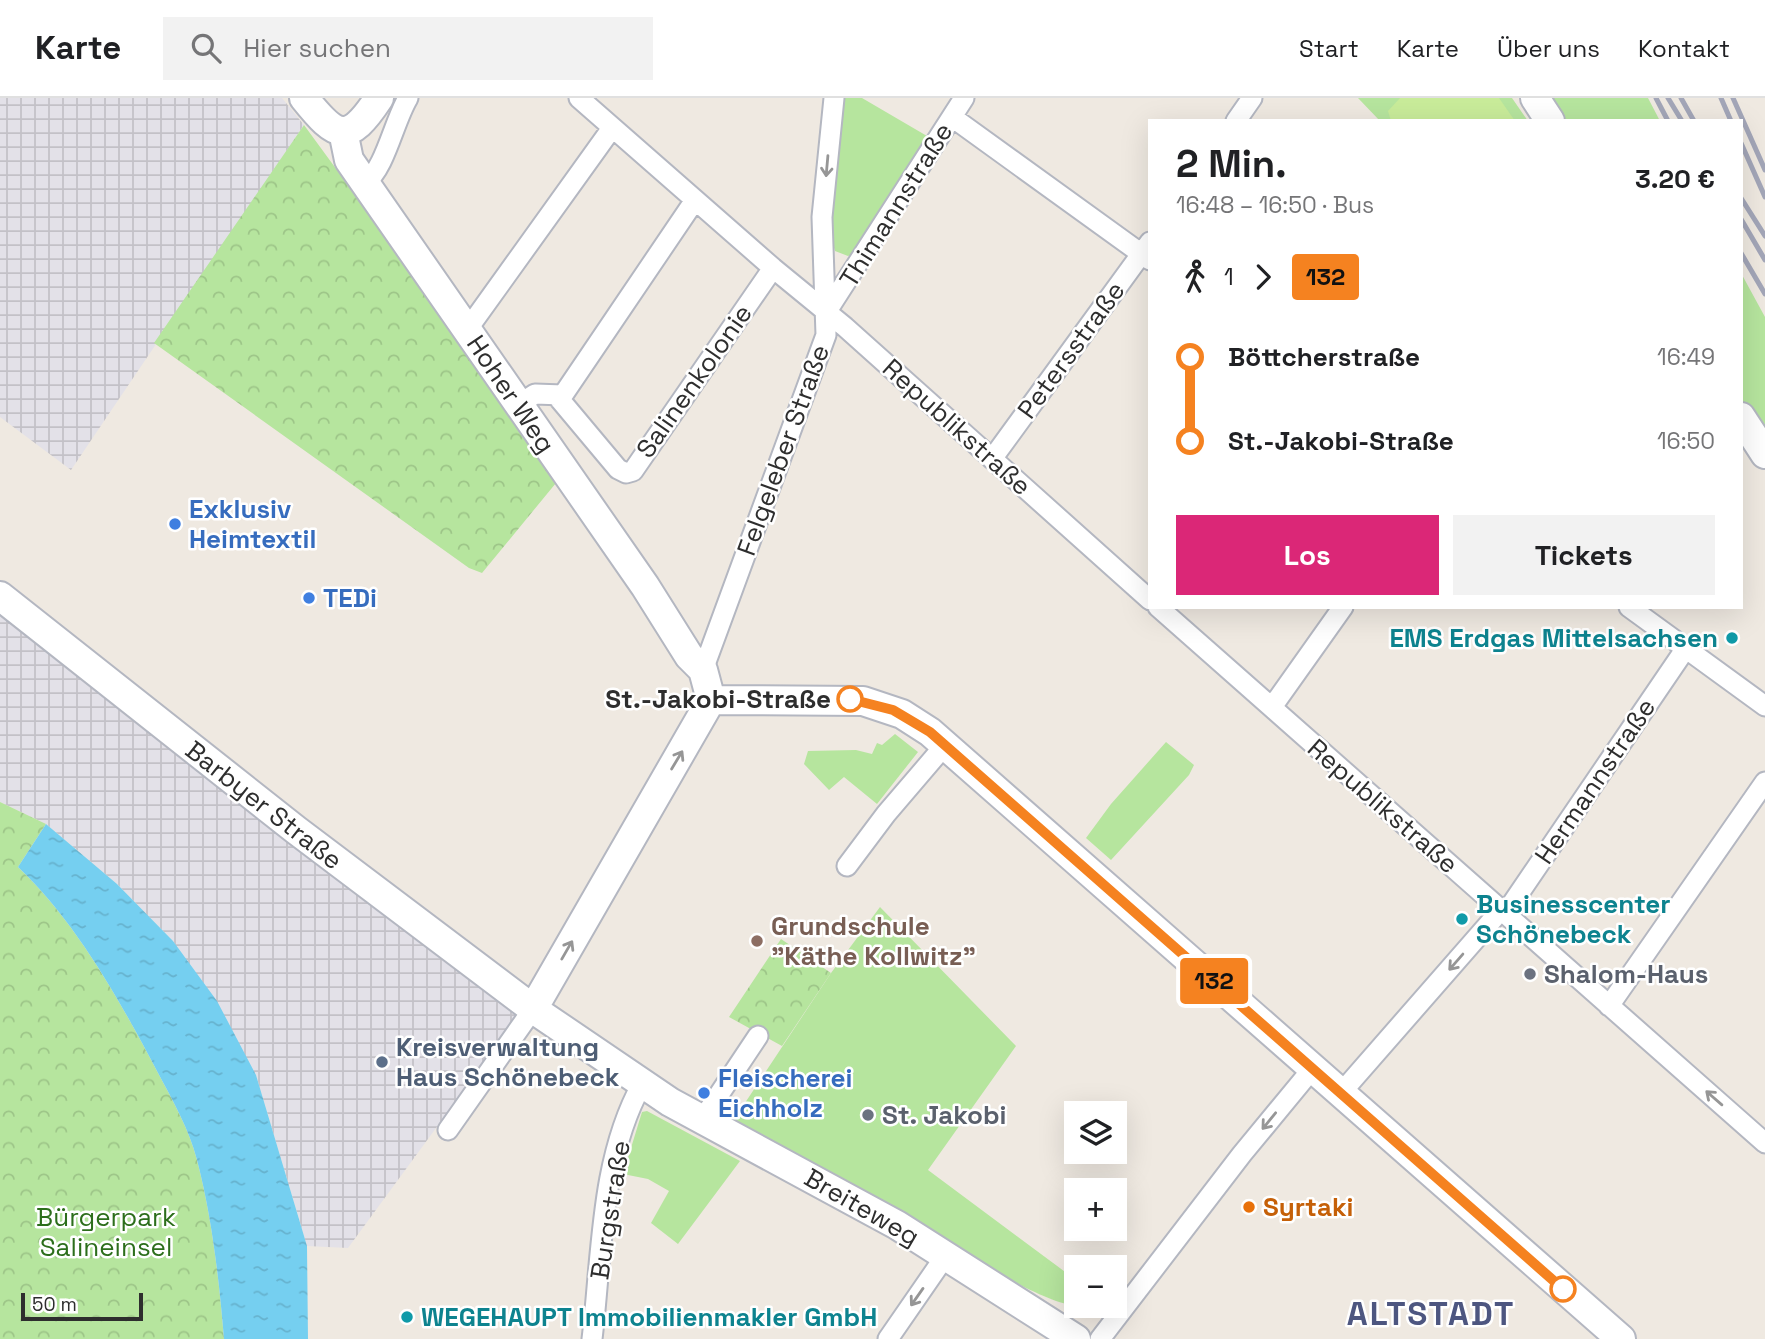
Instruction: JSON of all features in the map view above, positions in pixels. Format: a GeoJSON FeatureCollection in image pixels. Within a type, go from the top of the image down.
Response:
{"type":"FeatureCollection","features":[{"type":"Feature","properties":{"kind":"street"},"geometry":{"type":"LineString","coordinates":[[304,98],[331,128],[343,131],[360,125],[379,98]]}},
{"type":"Feature","properties":{"kind":"street"},"geometry":{"type":"LineString","coordinates":[[365,183],[375,176],[390,132],[408,98]]}},
{"type":"Feature","properties":{"kind":"street"},"geometry":{"type":"LineString","coordinates":[[579,98],[695,201],[827,312]]}},
{"type":"Feature","properties":{"kind":"street","name":"Felgeleber Straße"},"geometry":{"type":"LineString","coordinates":[[704,670],[822,351],[827,312],[822,217],[834,98]]}},
{"type":"Feature","properties":{"kind":"street","name":"Thimannstraße"},"geometry":{"type":"LineString","coordinates":[[827,312],[964,98]]}},
{"type":"Feature","properties":{"kind":"street"},"geometry":{"type":"LineString","coordinates":[[1237,119],[1252,98]]}},
{"type":"Feature","properties":{"kind":"street"},"geometry":{"type":"LineString","coordinates":[[1535,98],[1549,119]]}},
{"type":"Feature","properties":{"kind":"street"},"geometry":{"type":"LineString","coordinates":[[952,117],[1147,252]]}},
{"type":"Feature","properties":{"kind":"street"},"geometry":{"type":"LineString","coordinates":[[467,330],[612,128]]}},
{"type":"Feature","properties":{"kind":"street","name":"Hoher Weg"},"geometry":{"type":"LineString","coordinates":[[343,131],[349,160],[645,586],[689,656],[704,670],[710,700]]}},
{"type":"Feature","properties":{"kind":"street"},"geometry":{"type":"LineString","coordinates":[[518,405],[535,394],[563,396],[695,201]]}},
{"type":"Feature","properties":{"kind":"street","name":"Petersstraße"},"geometry":{"type":"LineString","coordinates":[[992,459],[1147,252]]}},
{"type":"Feature","properties":{"kind":"street","name":"Salinenkolonie"},"geometry":{"type":"LineString","coordinates":[[555,395],[618,469],[626,473],[633,471],[773,268]]}},
{"type":"Feature","properties":{"kind":"street","name":"Republikstraße"},"geometry":{"type":"LineString","coordinates":[[827,312],[1148,598]]}},
{"type":"Feature","properties":{"kind":"street"},"geometry":{"type":"LineString","coordinates":[[1743,420],[1765,454]]}},
{"type":"Feature","properties":{"kind":"street","name":"Barbyer Straße"},"geometry":{"type":"LineString","coordinates":[[0,596],[327,855],[533,1009],[642,1084]]}},
{"type":"Feature","properties":{"kind":"street","name":"Republikstraße"},"geometry":{"type":"LineString","coordinates":[[1160,609],[1765,1143]]}},
{"type":"Feature","properties":{"kind":"street"},"geometry":{"type":"LineString","coordinates":[[1272,707],[1342,609]]}},
{"type":"Feature","properties":{"kind":"street"},"geometry":{"type":"LineString","coordinates":[[1632,609],[1765,706]]}},
{"type":"Feature","properties":{"kind":"street","name":"Hermannstraße"},"geometry":{"type":"LineString","coordinates":[[1340,1093],[1503,912],[1686,648]]}},
{"type":"Feature","properties":{"kind":"street"},"geometry":{"type":"LineString","coordinates":[[448,1129],[533,1009],[710,700],[863,701],[902,714],[945,745],[1621,1339]]}},
{"type":"Feature","properties":{"kind":"street"},"geometry":{"type":"LineString","coordinates":[[847,866],[886,814],[945,745]]}},
{"type":"Feature","properties":{"kind":"street"},"geometry":{"type":"LineString","coordinates":[[1609,1006],[1765,782]]}},
{"type":"Feature","properties":{"kind":"street"},"geometry":{"type":"LineString","coordinates":[[702,1120],[758,1036]]}},
{"type":"Feature","properties":{"kind":"street"},"geometry":{"type":"LineString","coordinates":[[1100,1339],[1313,1068]]}},
{"type":"Feature","properties":{"kind":"street","name":"Breiteweg"},"geometry":{"type":"LineString","coordinates":[[642,1084],[946,1255],[1076,1339]]}},
{"type":"Feature","properties":{"kind":"street","name":"Burgstraße"},"geometry":{"type":"LineString","coordinates":[[592,1339],[615,1159],[628,1111],[642,1084]]}},
{"type":"Feature","properties":{"kind":"street"},"geometry":{"type":"LineString","coordinates":[[888,1339],[946,1255]]}},
{"type":"Feature","properties":{"kind":"shaded area"},"geometry":{"type":"Polygon","coordinates":[[[0,98],[282,98],[304,125],[71,470],[0,417],[0,98]]]}},
{"type":"Feature","properties":{"kind":"shaded area"},"geometry":{"type":"Polygon","coordinates":[[[0,611],[519,1015],[348,1248],[307,1246],[256,1075],[173,941],[117,884],[46,824],[0,802],[0,611]]]}},
{"type":"Feature","properties":{"kind":"green space"},"geometry":{"type":"Polygon","coordinates":[[[841,98],[862,98],[927,136],[858,253],[848,256],[835,251],[830,235],[841,98]]]}},
{"type":"Feature","properties":{"kind":"green space"},"geometry":{"type":"Polygon","coordinates":[[[1358,98],[1512,98],[1527,119],[1378,119],[1358,98]]]}},
{"type":"Feature","properties":{"kind":"green space"},"geometry":{"type":"Polygon","coordinates":[[[1400,98],[1499,98],[1514,119],[1390,119],[1388,111],[1400,98]]]}},
{"type":"Feature","properties":{"kind":"green space"},"geometry":{"type":"Polygon","coordinates":[[[1547,98],[1648,98],[1659,119],[1560,119],[1547,98]]]}},
{"type":"Feature","properties":{"kind":"green space"},"geometry":{"type":"Polygon","coordinates":[[[304,125],[386,237],[556,483],[482,573],[469,568],[154,343],[304,125]]]}},
{"type":"Feature","properties":{"kind":"green space"},"geometry":{"type":"Polygon","coordinates":[[[1743,277],[1765,317],[1765,436],[1743,402],[1743,277]]]}},
{"type":"Feature","properties":{"kind":"green space"},"geometry":{"type":"Polygon","coordinates":[[[895,734],[918,752],[877,804],[844,777],[829,790],[804,764],[808,751],[856,750],[872,754],[877,743],[882,745],[895,734]]]}},
{"type":"Feature","properties":{"kind":"green space"},"geometry":{"type":"Polygon","coordinates":[[[1166,742],[1194,765],[1189,775],[1111,860],[1086,838],[1111,804],[1166,742]]]}},
{"type":"Feature","properties":{"kind":"green space","name":"Bürgerpark Salineinsel"},"geometry":{"type":"Polygon","coordinates":[[[0,802],[46,824],[18,867],[59,913],[96,964],[185,1126],[194,1149],[207,1204],[224,1339],[0,1339],[0,802]]]}},
{"type":"Feature","properties":{"kind":"green space"},"geometry":{"type":"Polygon","coordinates":[[[880,907],[1016,1046],[928,1170],[1064,1271],[1064,1303],[1015,1282],[733,1121],[831,973],[880,907]]]}},
{"type":"Feature","properties":{"kind":"green space"},"geometry":{"type":"Polygon","coordinates":[[[781,939],[831,973],[782,1046],[729,1017],[781,939]]]}},
{"type":"Feature","properties":{"kind":"green space"},"geometry":{"type":"Polygon","coordinates":[[[647,1111],[740,1161],[678,1244],[651,1223],[669,1191],[648,1179],[623,1174],[642,1112],[647,1111]]]}},
{"type":"Feature","properties":{"kind":"water"},"geometry":{"type":"Polygon","coordinates":[[[46,824],[117,884],[173,941],[217,1001],[256,1075],[307,1246],[308,1339],[224,1339],[207,1204],[194,1149],[185,1126],[96,964],[59,913],[18,867],[46,824]]]}},
{"type":"Feature","properties":{"kind":"railway"},"geometry":{"type":"LineString","coordinates":[[1656,98],[1667,119]]}},
{"type":"Feature","properties":{"kind":"railway"},"geometry":{"type":"LineString","coordinates":[[1668,98],[1681,119]]}},
{"type":"Feature","properties":{"kind":"railway"},"geometry":{"type":"LineString","coordinates":[[1681,98],[1693,119]]}},
{"type":"Feature","properties":{"kind":"railway"},"geometry":{"type":"LineString","coordinates":[[1721,98],[1730,119]]}},
{"type":"Feature","properties":{"kind":"railway"},"geometry":{"type":"LineString","coordinates":[[1733,98],[1742,119]]}},
{"type":"Feature","properties":{"kind":"railway"},"geometry":{"type":"LineString","coordinates":[[1743,120],[1765,170]]}},
{"type":"Feature","properties":{"kind":"railway"},"geometry":{"type":"LineString","coordinates":[[1743,148],[1765,197]]}},
{"type":"Feature","properties":{"kind":"railway"},"geometry":{"type":"LineString","coordinates":[[1743,201],[1765,236]]}},
{"type":"Feature","properties":{"kind":"railway"},"geometry":{"type":"LineString","coordinates":[[1743,222],[1765,260]]}},
{"type":"Feature","properties":{"kind":"railway"},"geometry":{"type":"LineString","coordinates":[[1743,256],[1765,294]]}},
{"type":"Feature","properties":{"kind":"bus line","name":"132"},"geometry":{"type":"LineString","coordinates":[[850,699],[876,703],[893,710],[930,732],[1563,1289]]}},
{"type":"Feature","properties":{"kind":"place","name":"Exklusiv Heimtextil"},"geometry":{"type":"Point","coordinates":[175,524]}},
{"type":"Feature","properties":{"kind":"place","name":"TEDi"},"geometry":{"type":"Point","coordinates":[309,598]}},
{"type":"Feature","properties":{"kind":"place","name":"EMS Erdgas Mittelsachsen"},"geometry":{"type":"Point","coordinates":[1732,638]}},
{"type":"Feature","properties":{"kind":"place","name":"St.-Jakobi-Straße"},"geometry":{"type":"Point","coordinates":[850,699]}},
{"type":"Feature","properties":{"kind":"place","name":"Businesscenter Schönebeck"},"geometry":{"type":"Point","coordinates":[1462,919]}},
{"type":"Feature","properties":{"kind":"place","name":"Grundschule \"Käthe Kollwitz\""},"geometry":{"type":"Point","coordinates":[757,941]}},
{"type":"Feature","properties":{"kind":"place","name":"Shalom-Haus"},"geometry":{"type":"Point","coordinates":[1530,974]}},
{"type":"Feature","properties":{"kind":"place","name":"Kreisverwaltung Haus Schönebeck"},"geometry":{"type":"Point","coordinates":[382,1062]}},
{"type":"Feature","properties":{"kind":"place","name":"Fleischerei Eichholz"},"geometry":{"type":"Point","coordinates":[704,1093]}},
{"type":"Feature","properties":{"kind":"place","name":"St. Jakobi"},"geometry":{"type":"Point","coordinates":[868,1115]}},
{"type":"Feature","properties":{"kind":"place","name":"Syrtaki"},"geometry":{"type":"Point","coordinates":[1249,1207]}},
{"type":"Feature","properties":{"kind":"place","name":"WEGEHAUPT Immobilienmakler GmbH"},"geometry":{"type":"Point","coordinates":[407,1317]}},
{"type":"Feature","properties":{"kind":"district","name":"ALTSTADT"},"geometry":{"type":"Point","coordinates":[1431,1313]}}]}
